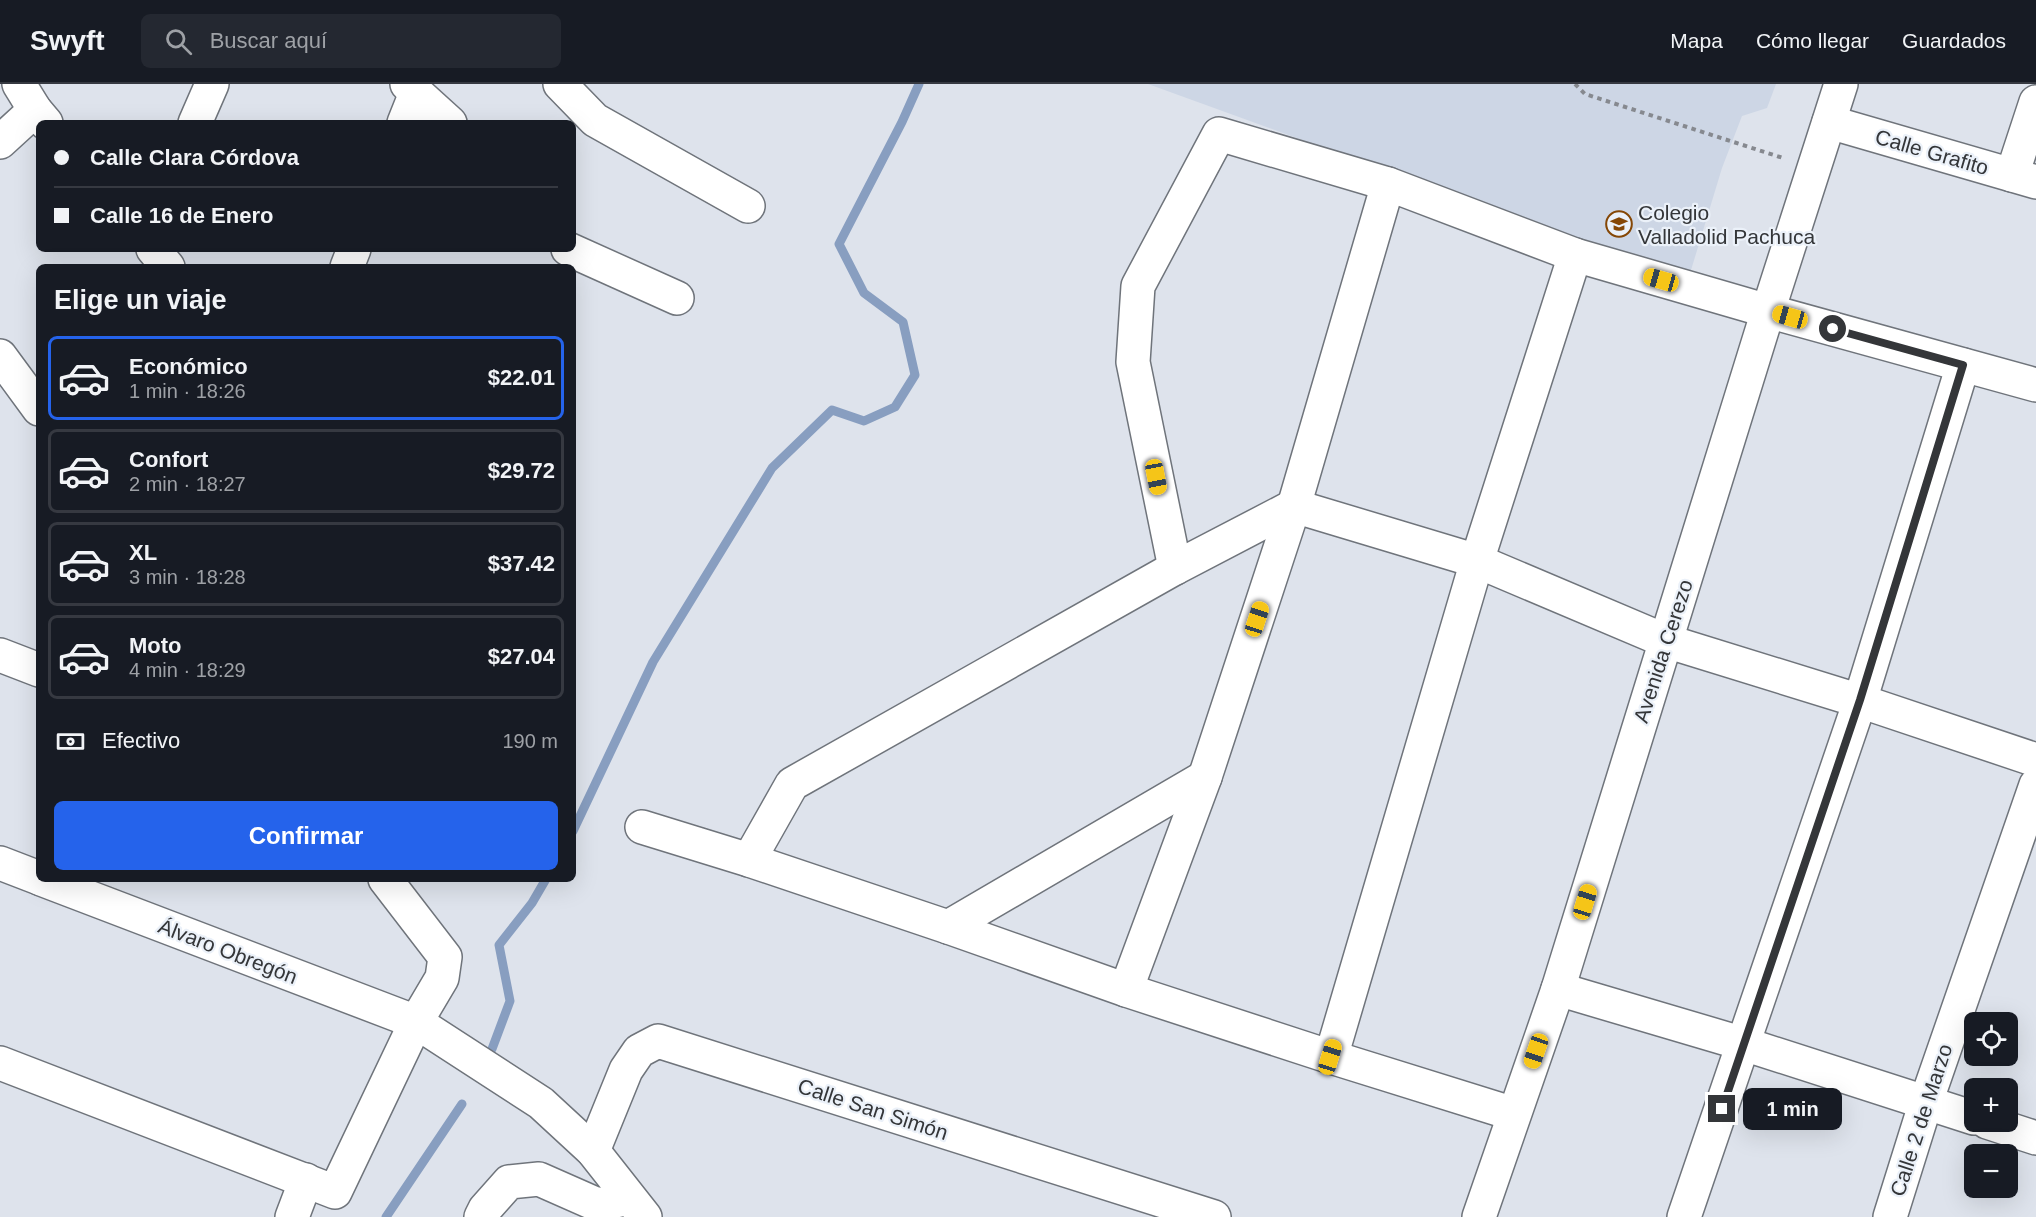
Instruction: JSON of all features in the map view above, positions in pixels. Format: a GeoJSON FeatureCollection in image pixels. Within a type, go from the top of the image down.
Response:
{"type":"FeatureCollection","features":[{"type":"Feature","properties":{"kind":"street"},"geometry":{"type":"LineString","coordinates":[[196,120],[212,84]]}},
{"type":"Feature","properties":{"kind":"street"},"geometry":{"type":"LineString","coordinates":[[560,84],[596,120],[748,206]]}},
{"type":"Feature","properties":{"kind":"street","name":"Avenida Cerezo"},"geometry":{"type":"LineString","coordinates":[[1479,1217],[1558,988],[1768,311],[1841,84]]}},
{"type":"Feature","properties":{"kind":"street"},"geometry":{"type":"LineString","coordinates":[[405,120],[412,88],[447,120]]}},
{"type":"Feature","properties":{"kind":"street"},"geometry":{"type":"LineString","coordinates":[[2024,179],[2036,102]]}},
{"type":"Feature","properties":{"kind":"street"},"geometry":{"type":"LineString","coordinates":[[0,142],[33,106]]}},
{"type":"Feature","properties":{"kind":"street","name":"Calle Grafito"},"geometry":{"type":"LineString","coordinates":[[1828,122],[2024,179]]}},
{"type":"Feature","properties":{"kind":"street"},"geometry":{"type":"LineString","coordinates":[[1174,568],[1133,362],[1138,286],[1220,134],[1388,184],[1575,255],[2036,385]]}},
{"type":"Feature","properties":{"kind":"street"},"geometry":{"type":"LineString","coordinates":[[1126,990],[1205,777],[1294,506],[1388,184]]}},
{"type":"Feature","properties":{"kind":"street"},"geometry":{"type":"LineString","coordinates":[[156,252],[166,264]]}},
{"type":"Feature","properties":{"kind":"street"},"geometry":{"type":"LineString","coordinates":[[575,252],[677,298]]}},
{"type":"Feature","properties":{"kind":"street"},"geometry":{"type":"LineString","coordinates":[[1330,1057],[1477,561],[1575,255]]}},
{"type":"Feature","properties":{"kind":"street"},"geometry":{"type":"LineString","coordinates":[[0,356],[36,405]]}},
{"type":"Feature","properties":{"kind":"street"},"geometry":{"type":"LineString","coordinates":[[1684,1217],[1860,700],[1963,365]]}},
{"type":"Feature","properties":{"kind":"street"},"geometry":{"type":"LineString","coordinates":[[749,860],[792,784],[1174,568],[1294,506],[1477,561],[1666,641],[1860,700],[2036,760]]}},
{"type":"Feature","properties":{"kind":"street"},"geometry":{"type":"LineString","coordinates":[[0,654],[36,669]]}},
{"type":"Feature","properties":{"kind":"street"},"geometry":{"type":"LineString","coordinates":[[948,927],[1205,777]]}},
{"type":"Feature","properties":{"kind":"street","name":"Calle 2 de Marzo"},"geometry":{"type":"LineString","coordinates":[[1890,1217],[1926,1102],[2036,785]]}},
{"type":"Feature","properties":{"kind":"street"},"geometry":{"type":"LineString","coordinates":[[642,827],[749,860],[948,927],[1126,990],[1514,1114]]}},
{"type":"Feature","properties":{"kind":"street","name":"Álvaro Obregón"},"geometry":{"type":"LineString","coordinates":[[0,863],[36,877]]}},
{"type":"Feature","properties":{"kind":"street","name":"Álvaro Obregón"},"geometry":{"type":"LineString","coordinates":[[48,882],[416,1022],[541,1103],[593,1151],[637,1207]]}},
{"type":"Feature","properties":{"kind":"street"},"geometry":{"type":"LineString","coordinates":[[292,1217],[320,1186],[442,978],[445,957],[387,882]]}},
{"type":"Feature","properties":{"kind":"street"},"geometry":{"type":"LineString","coordinates":[[1558,988],[1744,1044],[1964,1115]]}},
{"type":"Feature","properties":{"kind":"street","name":"Calle San Simón"},"geometry":{"type":"LineString","coordinates":[[593,1151],[626,1070],[639,1051],[658,1041],[1214,1217]]}},
{"type":"Feature","properties":{"kind":"street"},"geometry":{"type":"LineString","coordinates":[[0,1063],[320,1186]]}},
{"type":"Feature","properties":{"kind":"street"},"geometry":{"type":"LineString","coordinates":[[2018,1132],[2036,1138]]}},
{"type":"Feature","properties":{"kind":"street"},"geometry":{"type":"LineString","coordinates":[[481,1217],[485,1209],[509,1182],[539,1179],[598,1205],[637,1207]]}},
{"type":"Feature","properties":{"kind":"path"},"geometry":{"type":"LineString","coordinates":[[1575,84],[1584,94],[1815,169]]}},
{"type":"Feature","properties":{"kind":"shaded area","name":"Colegio Valladolid Pachuca"},"geometry":{"type":"Polygon","coordinates":[[[1148,84],[1776,84],[1767,108],[1742,116],[1722,168],[1688,280],[1148,84]]]}},
{"type":"Feature","properties":{"kind":"waterway"},"geometry":{"type":"LineString","coordinates":[[576,825],[653,662],[772,468],[832,410],[864,421],[895,407],[915,375],[903,322],[864,293],[839,244],[919,84]]}},
{"type":"Feature","properties":{"kind":"waterway"},"geometry":{"type":"LineString","coordinates":[[492,1049],[510,1001],[499,945],[532,903],[544,882]]}},
{"type":"Feature","properties":{"kind":"waterway"},"geometry":{"type":"LineString","coordinates":[[386,1217],[462,1104]]}},
{"type":"Feature","properties":{"kind":"place","name":"Colegio Valladolid Pachuca"},"geometry":{"type":"Point","coordinates":[1619,224]}},
{"type":"Feature","properties":{"kind":"route"},"geometry":{"type":"LineString","coordinates":[[1722,1109],[1860,700],[1963,365],[1833,329]]}}]}
